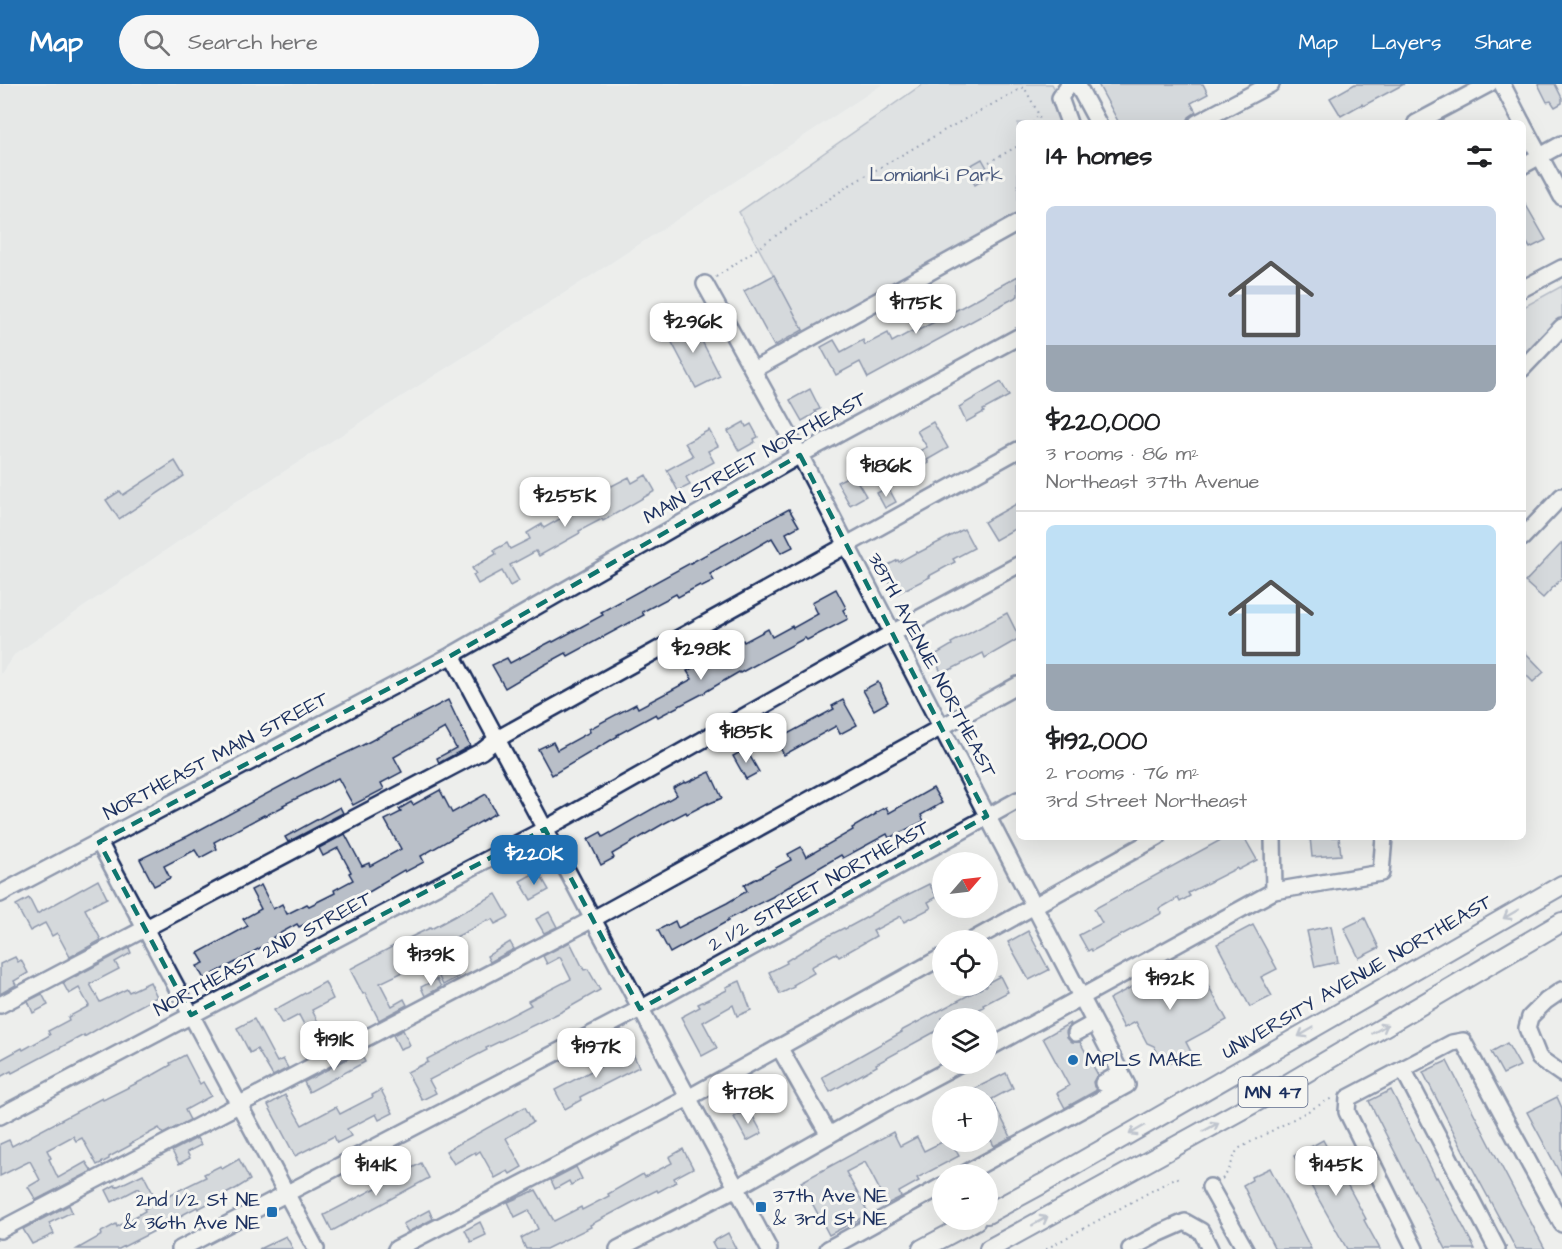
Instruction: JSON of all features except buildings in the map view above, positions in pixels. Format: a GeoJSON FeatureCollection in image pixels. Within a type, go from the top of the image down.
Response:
{"type":"FeatureCollection","features":[{"type":"Feature","properties":{"kind":"main road","name":"UNIVERSITY AVENUE NORTHEAST"},"geometry":{"type":"LineString","coordinates":[[998,1208],[1562,885]]}},
{"type":"Feature","properties":{"kind":"main road","name":"MN 47"},"geometry":{"type":"LineString","coordinates":[[989,1249],[1265,1097],[1562,922]]}},
{"type":"Feature","properties":{"kind":"main road"},"geometry":{"type":"LineString","coordinates":[[922,1249],[957,1230]]}},
{"type":"Feature","properties":{"kind":"street"},"geometry":{"type":"LineString","coordinates":[[1068,120],[1060,98],[1069,84]]}},
{"type":"Feature","properties":{"kind":"street"},"geometry":{"type":"LineString","coordinates":[[1077,84],[1096,120]]}},
{"type":"Feature","properties":{"kind":"street"},"geometry":{"type":"LineString","coordinates":[[1202,120],[1251,89],[1270,84]]}},
{"type":"Feature","properties":{"kind":"street"},"geometry":{"type":"LineString","coordinates":[[1422,120],[1489,84]]}},
{"type":"Feature","properties":{"kind":"street"},"geometry":{"type":"LineString","coordinates":[[1502,84],[1520,120]]}},
{"type":"Feature","properties":{"kind":"street"},"geometry":{"type":"LineString","coordinates":[[1526,130],[1562,197]]}},
{"type":"Feature","properties":{"kind":"street"},"geometry":{"type":"LineString","coordinates":[[1526,164],[1562,144]]}},
{"type":"Feature","properties":{"kind":"street"},"geometry":{"type":"LineString","coordinates":[[753,370],[1016,224]]}},
{"type":"Feature","properties":{"kind":"street"},"geometry":{"type":"LineString","coordinates":[[1526,288],[1562,268]]}},
{"type":"Feature","properties":{"kind":"street","name":"38TH AVENUE NORTHEAST"},"geometry":{"type":"LineString","coordinates":[[705,284],[800,455],[1124,1079]]}},
{"type":"Feature","properties":{"kind":"street"},"geometry":{"type":"LineString","coordinates":[[1526,365],[1562,327]]}},
{"type":"Feature","properties":{"kind":"street","name":"MAIN STREET NORTHEAST"},"geometry":{"type":"LineString","coordinates":[[452,655],[800,455],[1016,338]]}},
{"type":"Feature","properties":{"kind":"street"},"geometry":{"type":"LineString","coordinates":[[0,1005],[482,751],[497,739],[1016,451]]}},
{"type":"Feature","properties":{"kind":"street"},"geometry":{"type":"LineString","coordinates":[[1526,534],[1562,496]]}},
{"type":"Feature","properties":{"kind":"street","name":"NORTHEAST 2ND STREET"},"geometry":{"type":"LineString","coordinates":[[0,1116],[545,829],[892,633],[1016,566]]}},
{"type":"Feature","properties":{"kind":"street"},"geometry":{"type":"LineString","coordinates":[[452,655],[769,1249]]}},
{"type":"Feature","properties":{"kind":"street","name":"NORTHEAST MAIN STREET"},"geometry":{"type":"LineString","coordinates":[[0,894],[452,655]]}},
{"type":"Feature","properties":{"kind":"street"},"geometry":{"type":"LineString","coordinates":[[0,1230],[593,920],[1016,686]]}},
{"type":"Feature","properties":{"kind":"street","name":"2 1/2 STREET NORTHEAST"},"geometry":{"type":"LineString","coordinates":[[180,1249],[640,1009],[1016,801]]}},
{"type":"Feature","properties":{"kind":"street"},"geometry":{"type":"LineString","coordinates":[[991,930],[1153,840]]}},
{"type":"Feature","properties":{"kind":"street"},"geometry":{"type":"LineString","coordinates":[[1273,840],[1274,891]]}},
{"type":"Feature","properties":{"kind":"street"},"geometry":{"type":"LineString","coordinates":[[998,1042],[1274,891],[1381,873],[1384,840]]}},
{"type":"Feature","properties":{"kind":"street"},"geometry":{"type":"LineString","coordinates":[[99,842],[316,1249]]}},
{"type":"Feature","properties":{"kind":"street"},"geometry":{"type":"LineString","coordinates":[[396,1249],[688,1098],[932,963]]}},
{"type":"Feature","properties":{"kind":"street"},"geometry":{"type":"LineString","coordinates":[[1562,990],[1546,1000],[1530,1017],[1527,1028],[1539,1058],[1562,1074]]}},
{"type":"Feature","properties":{"kind":"street"},"geometry":{"type":"LineString","coordinates":[[1076,1033],[1095,1023]]}},
{"type":"Feature","properties":{"kind":"street"},"geometry":{"type":"LineString","coordinates":[[1415,1249],[1348,1105],[1403,1069],[1452,1043],[1463,1041],[1562,1224]]}},
{"type":"Feature","properties":{"kind":"street"},"geometry":{"type":"LineString","coordinates":[[779,1047],[829,1135]]}},
{"type":"Feature","properties":{"kind":"street"},"geometry":{"type":"LineString","coordinates":[[1403,1069],[1497,1249]]}},
{"type":"Feature","properties":{"kind":"street"},"geometry":{"type":"LineString","coordinates":[[618,1249],[736,1188],[941,1074]]}},
{"type":"Feature","properties":{"kind":"street"},"geometry":{"type":"LineString","coordinates":[[1103,1083],[1124,1079]]}},
{"type":"Feature","properties":{"kind":"street"},"geometry":{"type":"LineString","coordinates":[[981,1164],[1124,1079]]}},
{"type":"Feature","properties":{"kind":"street"},"geometry":{"type":"LineString","coordinates":[[1213,1184],[1245,1249]]}},
{"type":"Feature","properties":{"kind":"street"},"geometry":{"type":"LineString","coordinates":[[828,1249],[932,1192]]}},
{"type":"Feature","properties":{"kind":"street"},"geometry":{"type":"LineString","coordinates":[[1130,1249],[1185,1222],[1201,1231],[1210,1249]]}},
{"type":"Feature","properties":{"kind":"path"},"geometry":{"type":"LineString","coordinates":[[705,284],[848,186],[945,129],[1024,87],[1040,120]]}},
{"type":"Feature","properties":{"kind":"path"},"geometry":{"type":"LineString","coordinates":[[1035,120],[1038,115]]}},
{"type":"Feature","properties":{"kind":"path"},"geometry":{"type":"LineString","coordinates":[[989,162],[1016,147]]}},
{"type":"Feature","properties":{"kind":"path"},"geometry":{"type":"LineString","coordinates":[[1213,1184],[1228,1173],[1232,1157],[1238,1149],[1339,1095],[1348,1105]]}},
{"type":"Feature","properties":{"kind":"path"},"geometry":{"type":"LineString","coordinates":[[1046,1249],[1177,1177],[1179,1179]]}},
{"type":"Feature","properties":{"kind":"highlighted area"},"geometry":{"type":"Polygon","coordinates":[[[800,455],[987,816],[640,1009],[545,829],[191,1015],[99,842],[452,655],[800,455]]]}},
{"type":"Feature","properties":{"kind":"shaded area"},"geometry":{"type":"Polygon","coordinates":[[[0,84],[883,84],[594,274],[228,507],[14,655],[0,675],[0,84]]]}},
{"type":"Feature","properties":{"kind":"green space","name":"Lomianki Park"},"geometry":{"type":"Polygon","coordinates":[[[923,84],[1052,84],[1071,120],[1016,120],[1016,225],[807,337],[739,212],[923,84]]]}},
{"type":"Feature","properties":{"kind":"green space"},"geometry":{"type":"Polygon","coordinates":[[[1562,286],[1562,318],[1526,357],[1526,306],[1562,286]]]}},
{"type":"Feature","properties":{"kind":"place","name":"MPLS MAKE"},"geometry":{"type":"Point","coordinates":[1073,1060]}},
{"type":"Feature","properties":{"kind":"place","name":"37th Ave NE & 3rd St NE"},"geometry":{"type":"Point","coordinates":[761,1207]}},
{"type":"Feature","properties":{"kind":"place","name":"2nd 1/2 St NE & 36th Ave NE"},"geometry":{"type":"Point","coordinates":[272,1212]}}]}
